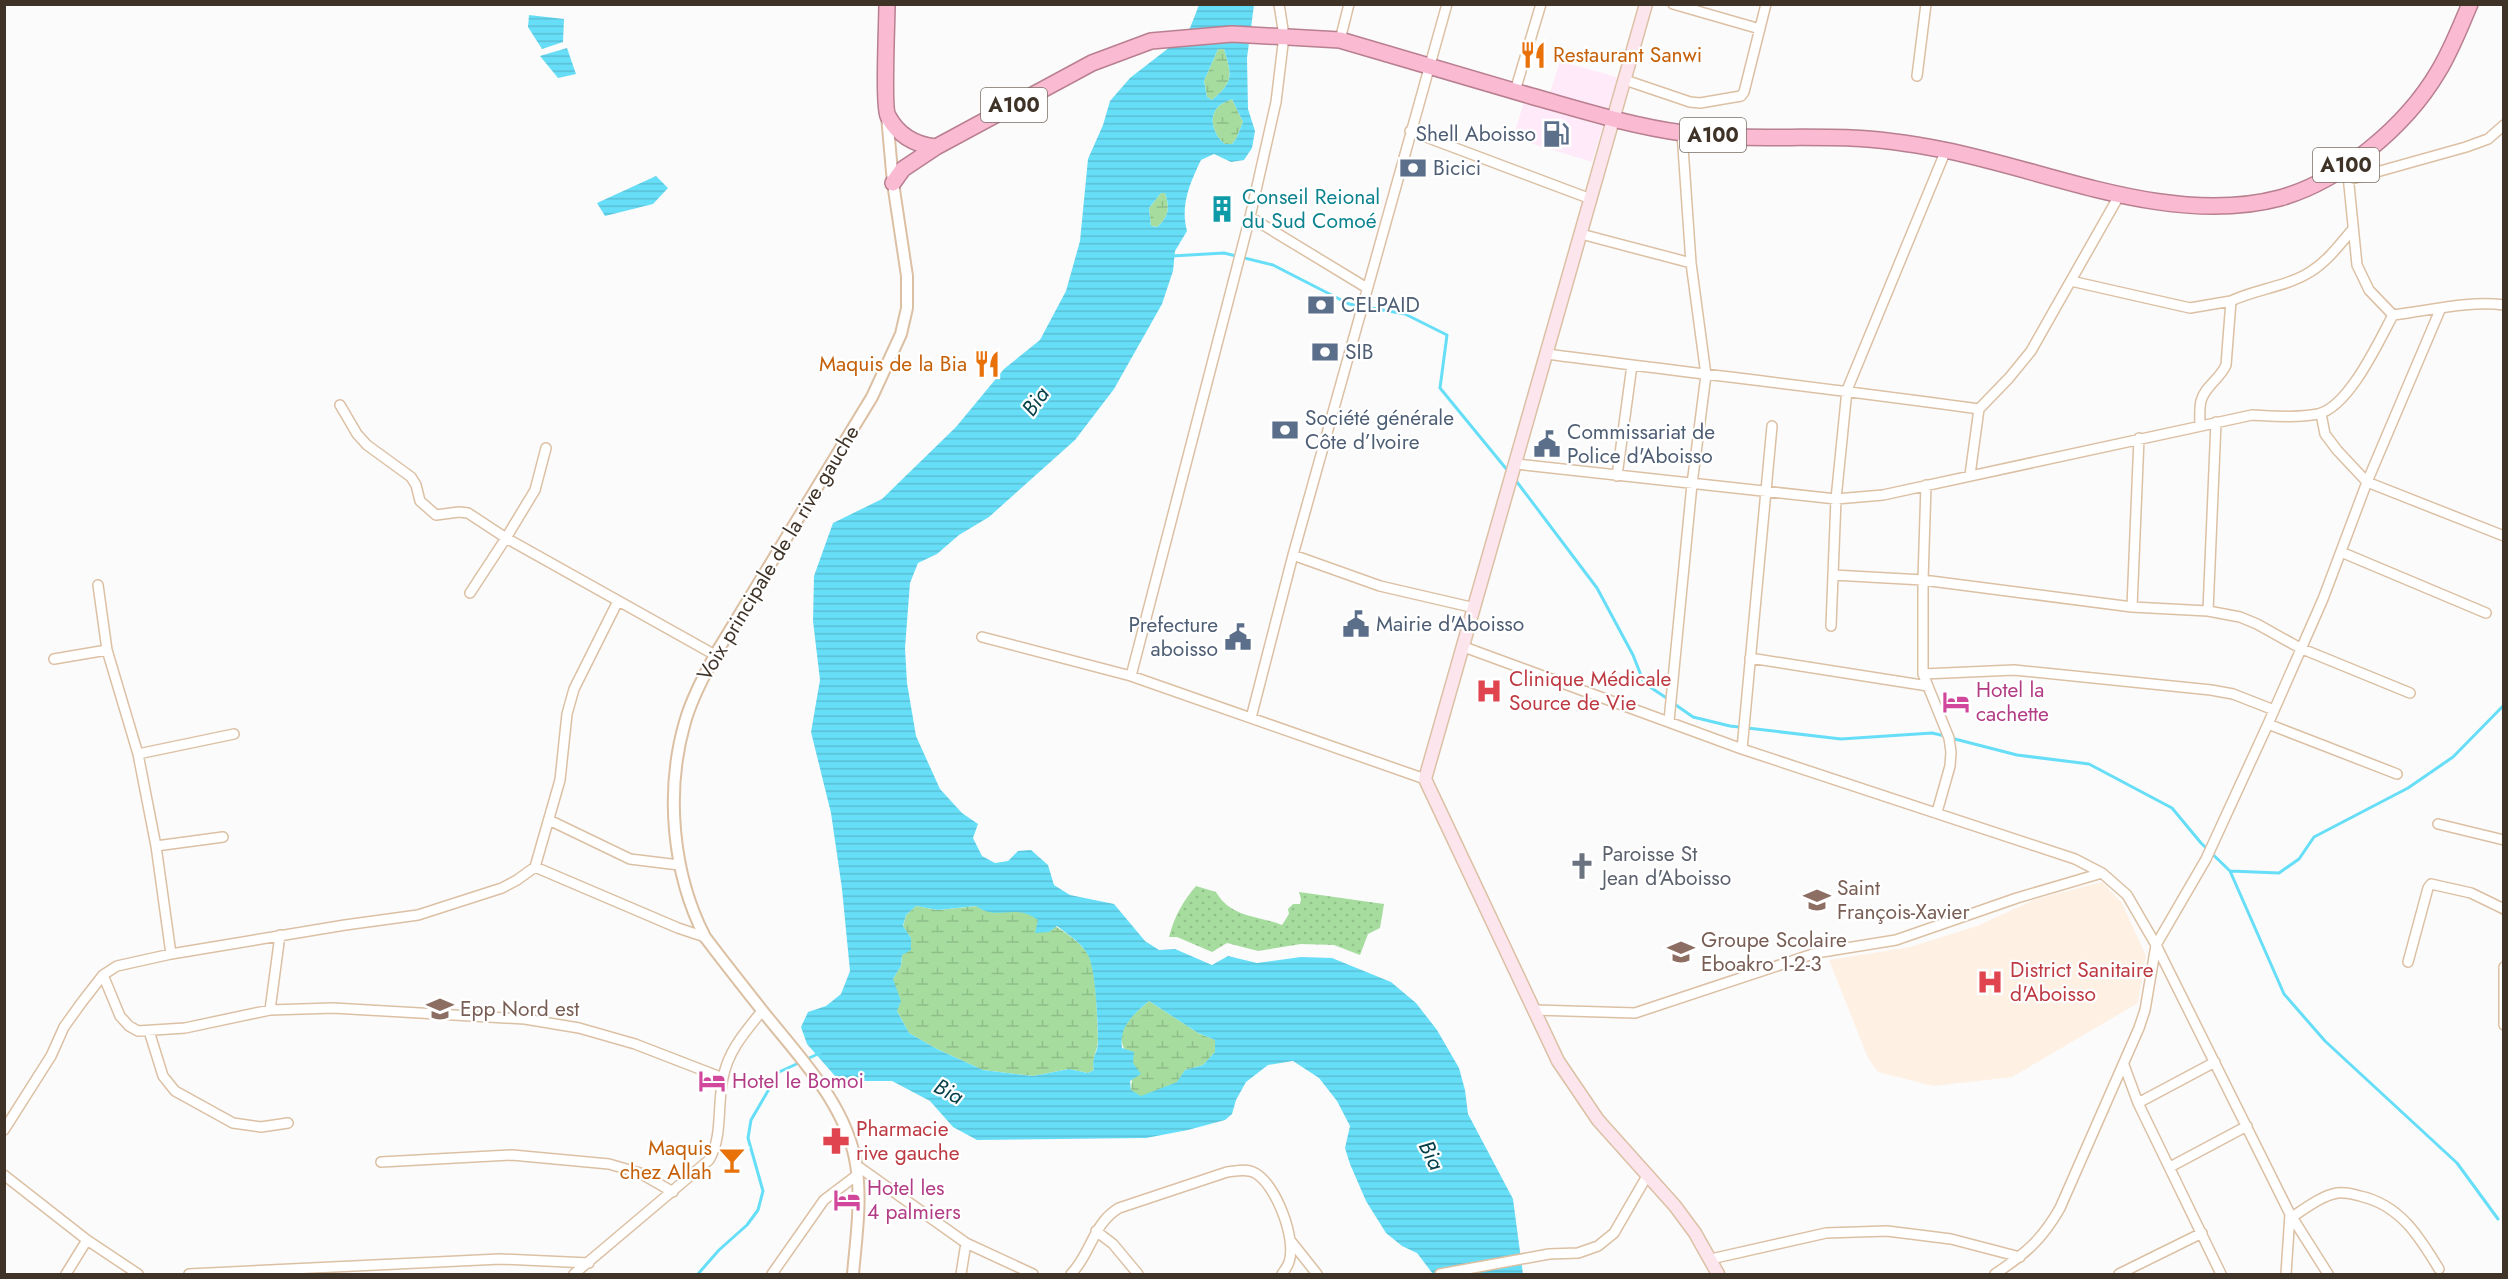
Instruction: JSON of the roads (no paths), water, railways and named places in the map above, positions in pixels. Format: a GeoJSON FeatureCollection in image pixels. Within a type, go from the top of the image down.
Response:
{"type":"FeatureCollection","features":[{"type":"Feature","properties":{"kind":"highway"},"geometry":{"type":"LineString","coordinates":[[887,4],[886,114],[909,139],[920,146],[936,147]]}},
{"type":"Feature","properties":{"kind":"highway","name":"A100"},"geometry":{"type":"LineString","coordinates":[[936,147],[1092,63],[1151,40],[1213,35],[1266,35],[1340,40],[1614,120],[1682,133],[1731,137],[1875,139],[1946,150],[2120,195],[2203,206],[2247,206],[2284,196],[2348,172],[2397,125],[2420,98],[2447,55],[2470,4]]}},
{"type":"Feature","properties":{"kind":"highway"},"geometry":{"type":"LineString","coordinates":[[893,183],[903,169],[936,147]]}},
{"type":"Feature","properties":{"kind":"main road"},"geometry":{"type":"LineString","coordinates":[[1646,4],[1425,779],[1558,1061],[1598,1120],[1675,1206],[1711,1258],[1718,1275]]}},
{"type":"Feature","properties":{"kind":"street"},"geometry":{"type":"LineString","coordinates":[[1131,676],[1250,217],[1276,102],[1284,36],[1280,4]]}},
{"type":"Feature","properties":{"kind":"street"},"geometry":{"type":"LineString","coordinates":[[1340,40],[1349,4]]}},
{"type":"Feature","properties":{"kind":"street"},"geometry":{"type":"LineString","coordinates":[[1251,718],[1366,288],[1447,4]]}},
{"type":"Feature","properties":{"kind":"street"},"geometry":{"type":"LineString","coordinates":[[1515,91],[1541,4]]}},
{"type":"Feature","properties":{"kind":"street"},"geometry":{"type":"LineString","coordinates":[[1673,4],[1760,29]]}},
{"type":"Feature","properties":{"kind":"street"},"geometry":{"type":"LineString","coordinates":[[1625,80],[1690,102],[1700,103],[1741,96],[1744,92],[1766,4]]}},
{"type":"Feature","properties":{"kind":"street"},"geometry":{"type":"LineString","coordinates":[[1917,75],[1926,4]]}},
{"type":"Feature","properties":{"kind":"street","name":"Voix principale de la rive gauche"},"geometry":{"type":"LineString","coordinates":[[853,1275],[858,1217],[857,1170],[843,1124],[823,1087],[705,937],[692,913],[679,865],[675,801],[677,760],[685,722],[698,688],[715,655],[872,397],[901,334],[907,308],[907,276],[893,183],[886,114]]}},
{"type":"Feature","properties":{"kind":"street"},"geometry":{"type":"LineString","coordinates":[[2393,315],[2362,279],[2357,265],[2348,172],[2466,147],[2488,139],[2504,125]]}},
{"type":"Feature","properties":{"kind":"street"},"geometry":{"type":"LineString","coordinates":[[1410,132],[1591,199]]}},
{"type":"Feature","properties":{"kind":"street"},"geometry":{"type":"LineString","coordinates":[[1669,721],[1692,484],[1706,375],[1691,263],[1682,133]]}},
{"type":"Feature","properties":{"kind":"street"},"geometry":{"type":"LineString","coordinates":[[1831,626],[1836,500],[1847,390],[1946,150]]}},
{"type":"Feature","properties":{"kind":"street"},"geometry":{"type":"LineString","coordinates":[[1970,475],[1979,409],[2031,351],[2120,195]]}},
{"type":"Feature","properties":{"kind":"street"},"geometry":{"type":"LineString","coordinates":[[1250,217],[1366,288]]}},
{"type":"Feature","properties":{"kind":"street"},"geometry":{"type":"LineString","coordinates":[[2071,281],[2190,308],[2230,301],[2249,292],[2309,273],[2326,260],[2353,229]]}},
{"type":"Feature","properties":{"kind":"street"},"geometry":{"type":"LineString","coordinates":[[1581,234],[1691,263]]}},
{"type":"Feature","properties":{"kind":"street"},"geometry":{"type":"LineString","coordinates":[[2200,426],[2200,403],[2208,388],[2223,372],[2226,365],[2230,301]]}},
{"type":"Feature","properties":{"kind":"street"},"geometry":{"type":"LineString","coordinates":[[2393,315],[2491,304],[2504,305]]}},
{"type":"Feature","properties":{"kind":"street"},"geometry":{"type":"LineString","coordinates":[[1995,1275],[2036,1244],[2048,1229],[2124,1065],[2145,1010],[2156,945],[2206,860],[2268,724],[2323,599],[2367,482],[2440,310]]}},
{"type":"Feature","properties":{"kind":"street"},"geometry":{"type":"LineString","coordinates":[[1516,464],[1836,500],[1883,495],[2252,415],[2321,414],[2341,399],[2360,375],[2393,315]]}},
{"type":"Feature","properties":{"kind":"street"},"geometry":{"type":"LineString","coordinates":[[1547,354],[1706,375],[1847,390],[1979,409]]}},
{"type":"Feature","properties":{"kind":"street"},"geometry":{"type":"LineString","coordinates":[[1617,476],[1632,365]]}},
{"type":"Feature","properties":{"kind":"street"},"geometry":{"type":"LineString","coordinates":[[340,405],[366,446],[414,481],[420,501],[431,512],[441,516],[459,512],[468,513],[506,538],[715,655]]}},
{"type":"Feature","properties":{"kind":"street"},"geometry":{"type":"LineString","coordinates":[[2321,414],[2325,434],[2367,482],[2504,536]]}},
{"type":"Feature","properties":{"kind":"street"},"geometry":{"type":"LineString","coordinates":[[2208,611],[2216,422]]}},
{"type":"Feature","properties":{"kind":"street"},"geometry":{"type":"LineString","coordinates":[[1742,749],[1772,426]]}},
{"type":"Feature","properties":{"kind":"street"},"geometry":{"type":"LineString","coordinates":[[2132,607],[2139,438]]}},
{"type":"Feature","properties":{"kind":"street"},"geometry":{"type":"LineString","coordinates":[[470,593],[535,490],[546,448]]}},
{"type":"Feature","properties":{"kind":"street"},"geometry":{"type":"LineString","coordinates":[[1926,485],[1923,674],[1949,738],[1951,753],[1950,766],[1937,812]]}},
{"type":"Feature","properties":{"kind":"street"},"geometry":{"type":"LineString","coordinates":[[2341,552],[2486,613]]}},
{"type":"Feature","properties":{"kind":"street"},"geometry":{"type":"LineString","coordinates":[[1293,555],[1380,586],[1475,608]]}},
{"type":"Feature","properties":{"kind":"street"},"geometry":{"type":"LineString","coordinates":[[1833,575],[1923,580],[2132,607],[2208,611],[2248,621],[2300,648],[2410,693]]}},
{"type":"Feature","properties":{"kind":"street"},"geometry":{"type":"LineString","coordinates":[[98,585],[107,650],[138,754],[156,846],[171,954]]}},
{"type":"Feature","properties":{"kind":"street"},"geometry":{"type":"LineString","coordinates":[[4,1130],[51,1056],[64,1027],[103,975],[117,966],[280,935],[418,915],[502,888],[535,867],[560,780],[567,714],[574,689],[618,601]]}},
{"type":"Feature","properties":{"kind":"street"},"geometry":{"type":"LineString","coordinates":[[982,637],[1131,676],[1425,779]]}},
{"type":"Feature","properties":{"kind":"street"},"geometry":{"type":"LineString","coordinates":[[1464,647],[1742,749],[2075,859],[2102,873],[2127,895],[2156,945],[2291,1215],[2328,1275]]}},
{"type":"Feature","properties":{"kind":"street"},"geometry":{"type":"LineString","coordinates":[[54,659],[107,650]]}},
{"type":"Feature","properties":{"kind":"street"},"geometry":{"type":"LineString","coordinates":[[1750,658],[1928,686]]}},
{"type":"Feature","properties":{"kind":"street"},"geometry":{"type":"LineString","coordinates":[[1923,674],[2014,670],[2176,686],[2232,694],[2274,710]]}},
{"type":"Feature","properties":{"kind":"street"},"geometry":{"type":"LineString","coordinates":[[2268,724],[2397,774]]}},
{"type":"Feature","properties":{"kind":"street"},"geometry":{"type":"LineString","coordinates":[[138,754],[234,734]]}},
{"type":"Feature","properties":{"kind":"street"},"geometry":{"type":"LineString","coordinates":[[549,820],[630,859],[679,865]]}},
{"type":"Feature","properties":{"kind":"street"},"geometry":{"type":"LineString","coordinates":[[2438,824],[2504,840]]}},
{"type":"Feature","properties":{"kind":"street"},"geometry":{"type":"LineString","coordinates":[[156,846],[223,837]]}},
{"type":"Feature","properties":{"kind":"street"},"geometry":{"type":"LineString","coordinates":[[535,867],[678,928],[705,937]]}},
{"type":"Feature","properties":{"kind":"street"},"geometry":{"type":"LineString","coordinates":[[1535,1010],[1635,1013],[1816,953],[1896,940],[2017,898],[2102,873]]}},
{"type":"Feature","properties":{"kind":"street"},"geometry":{"type":"LineString","coordinates":[[2408,962],[2431,884],[2470,892],[2504,909]]}},
{"type":"Feature","properties":{"kind":"street"},"geometry":{"type":"LineString","coordinates":[[270,1010],[280,935]]}},
{"type":"Feature","properties":{"kind":"street"},"geometry":{"type":"LineString","coordinates":[[2504,967],[2504,1024]]}},
{"type":"Feature","properties":{"kind":"street"},"geometry":{"type":"LineString","coordinates":[[103,975],[120,1016],[129,1026],[138,1031],[185,1028],[270,1010],[333,1008],[525,1019],[579,1028],[635,1044],[723,1078]]}},
{"type":"Feature","properties":{"kind":"street"},"geometry":{"type":"LineString","coordinates":[[574,1275],[709,1160],[713,1153],[723,1078],[732,1048],[762,1011]]}},
{"type":"Feature","properties":{"kind":"street"},"geometry":{"type":"LineString","coordinates":[[149,1031],[163,1076],[175,1091],[233,1123],[261,1127],[288,1123]]}},
{"type":"Feature","properties":{"kind":"street"},"geometry":{"type":"LineString","coordinates":[[2138,1102],[2215,1062]]}},
{"type":"Feature","properties":{"kind":"street"},"geometry":{"type":"LineString","coordinates":[[2124,1065],[2138,1102],[2222,1275]]}},
{"type":"Feature","properties":{"kind":"street"},"geometry":{"type":"LineString","coordinates":[[2170,1167],[2247,1126]]}},
{"type":"Feature","properties":{"kind":"street"},"geometry":{"type":"LineString","coordinates":[[381,1162],[512,1155],[609,1164],[640,1173],[673,1192]]}},
{"type":"Feature","properties":{"kind":"street"},"geometry":{"type":"LineString","coordinates":[[772,1275],[824,1200],[857,1170],[966,1242],[1033,1275]]}},
{"type":"Feature","properties":{"kind":"street"},"geometry":{"type":"LineString","coordinates":[[1074,1273],[1096,1231],[1109,1213],[1227,1172],[1245,1170],[1256,1173],[1270,1188],[1284,1217],[1290,1240],[1290,1261],[1282,1275]]}},
{"type":"Feature","properties":{"kind":"street"},"geometry":{"type":"LineString","coordinates":[[4,1175],[87,1240],[138,1275]]}},
{"type":"Feature","properties":{"kind":"street"},"geometry":{"type":"LineString","coordinates":[[1440,1275],[1549,1254],[1578,1253],[1598,1246],[1614,1233],[1647,1176]]}},
{"type":"Feature","properties":{"kind":"street"},"geometry":{"type":"LineString","coordinates":[[2291,1215],[2337,1193],[2372,1198],[2401,1215],[2415,1231],[2439,1269]]}},
{"type":"Feature","properties":{"kind":"street"},"geometry":{"type":"LineString","coordinates":[[2286,1275],[2291,1215]]}},
{"type":"Feature","properties":{"kind":"street"},"geometry":{"type":"LineString","coordinates":[[1096,1231],[1113,1244],[1138,1275]]}},
{"type":"Feature","properties":{"kind":"street"},"geometry":{"type":"LineString","coordinates":[[1711,1258],[1826,1233],[1887,1231],[1951,1239],[2020,1257]]}},
{"type":"Feature","properties":{"kind":"street"},"geometry":{"type":"LineString","coordinates":[[2119,1275],[2202,1233]]}},
{"type":"Feature","properties":{"kind":"street"},"geometry":{"type":"LineString","coordinates":[[66,1275],[87,1240]]}},
{"type":"Feature","properties":{"kind":"street"},"geometry":{"type":"LineString","coordinates":[[1290,1240],[1317,1275]]}},
{"type":"Feature","properties":{"kind":"street"},"geometry":{"type":"LineString","coordinates":[[961,1275],[966,1242]]}},
{"type":"Feature","properties":{"kind":"street"},"geometry":{"type":"LineString","coordinates":[[189,1275],[501,1259],[589,1263]]}},
{"type":"Feature","properties":{"kind":"street"},"geometry":{"type":"LineString","coordinates":[[2138,1264],[2144,1275]]}},
{"type":"Feature","properties":{"kind":"water","name":"Bia"},"geometry":{"type":"Polygon","coordinates":[[[1199,5],[1254,5],[1247,58],[1248,109],[1255,131],[1252,148],[1244,160],[1231,162],[1214,154],[1201,160],[1185,203],[1187,231],[1175,251],[1173,271],[1162,304],[1114,389],[1075,440],[989,517],[959,535],[937,554],[918,563],[910,583],[905,648],[907,683],[916,736],[940,789],[962,813],[978,824],[973,838],[982,856],[995,863],[1008,861],[1018,851],[1031,850],[1048,865],[1054,885],[1070,895],[1114,904],[1145,941],[1159,950],[1175,949],[1212,965],[1228,956],[1257,963],[1301,957],[1332,958],[1391,982],[1416,1003],[1437,1030],[1459,1068],[1468,1114],[1513,1199],[1523,1274],[1433,1274],[1417,1253],[1402,1246],[1386,1233],[1366,1201],[1350,1164],[1345,1148],[1350,1126],[1337,1101],[1319,1078],[1293,1061],[1268,1065],[1246,1082],[1236,1100],[1232,1114],[1225,1120],[1188,1130],[1146,1138],[977,1140],[953,1127],[930,1101],[892,1081],[854,1081],[835,1076],[807,1044],[801,1027],[808,1012],[826,1006],[841,994],[850,971],[842,889],[831,813],[811,732],[820,680],[813,621],[814,576],[833,523],[882,499],[956,427],[1004,369],[1040,340],[1066,291],[1080,241],[1088,159],[1103,125],[1110,101],[1130,78],[1190,28],[1199,5]],[[1218,49],[1204,81],[1207,97],[1212,100],[1228,83],[1230,72],[1224,49],[1218,49]],[[1232,99],[1215,110],[1213,126],[1221,141],[1225,144],[1232,144],[1243,122],[1232,99]],[[1161,193],[1149,208],[1151,226],[1157,227],[1167,212],[1168,203],[1165,193],[1161,193]],[[916,906],[906,915],[903,926],[911,938],[911,950],[902,955],[901,966],[893,979],[901,1001],[897,1011],[909,1033],[983,1070],[1033,1076],[1069,1069],[1088,1073],[1094,1070],[1093,1062],[1098,1035],[1091,962],[1082,947],[1057,926],[1049,932],[1035,933],[1038,920],[1021,912],[991,912],[976,906],[938,910],[916,906]],[[1149,1001],[1125,1027],[1122,1048],[1134,1052],[1133,1063],[1141,1074],[1130,1081],[1131,1090],[1141,1096],[1177,1082],[1185,1070],[1203,1065],[1215,1052],[1215,1040],[1198,1033],[1149,1001]]]}},
{"type":"Feature","properties":{"kind":"water"},"geometry":{"type":"Polygon","coordinates":[[[529,15],[564,19],[563,42],[542,49],[528,27],[529,15]]]}},
{"type":"Feature","properties":{"kind":"water"},"geometry":{"type":"Polygon","coordinates":[[[567,48],[576,74],[558,78],[540,56],[567,48]]]}},
{"type":"Feature","properties":{"kind":"water"},"geometry":{"type":"Polygon","coordinates":[[[656,176],[668,188],[653,204],[605,216],[597,203],[656,176]]]}},
{"type":"Feature","properties":{"kind":"waterway"},"geometry":{"type":"LineString","coordinates":[[1172,256],[1224,253],[1273,265],[1349,304],[1405,314],[1447,335],[1440,388],[1508,471]]}},
{"type":"Feature","properties":{"kind":"waterway"},"geometry":{"type":"LineString","coordinates":[[1514,478],[1597,588],[1633,655],[1644,683],[1668,699]]}},
{"type":"Feature","properties":{"kind":"waterway"},"geometry":{"type":"LineString","coordinates":[[1673,703],[1693,717],[1730,726],[1841,739],[1932,733],[1945,736]]}},
{"type":"Feature","properties":{"kind":"waterway"},"geometry":{"type":"LineString","coordinates":[[2230,871],[2279,873],[2299,859],[2314,837],[2408,788],[2453,757],[2504,705]]}},
{"type":"Feature","properties":{"kind":"waterway"},"geometry":{"type":"LineString","coordinates":[[1951,738],[2017,755],[2089,764],[2172,808],[2201,843],[2230,871],[2284,994],[2325,1041],[2457,1163],[2498,1219]]}},
{"type":"Feature","properties":{"kind":"waterway"},"geometry":{"type":"LineString","coordinates":[[807,1059],[820,1053]]}},
{"type":"Feature","properties":{"kind":"waterway"},"geometry":{"type":"LineString","coordinates":[[698,1274],[719,1250],[747,1225],[758,1210],[763,1191],[748,1138],[751,1120],[779,1072],[801,1062]]}},
{"type":"Feature","properties":{"kind":"place","name":"Restaurant Sanwi"},"geometry":{"type":"Point","coordinates":[1533,55]}},
{"type":"Feature","properties":{"kind":"place","name":"Shell Aboisso"},"geometry":{"type":"Point","coordinates":[1556,134]}},
{"type":"Feature","properties":{"kind":"place","name":"Bicici"},"geometry":{"type":"Point","coordinates":[1413,168]}},
{"type":"Feature","properties":{"kind":"place","name":"Conseil Reional du Sud Comoé"},"geometry":{"type":"Point","coordinates":[1222,209]}},
{"type":"Feature","properties":{"kind":"place","name":"CELPAID"},"geometry":{"type":"Point","coordinates":[1321,305]}},
{"type":"Feature","properties":{"kind":"place","name":"SIB"},"geometry":{"type":"Point","coordinates":[1325,352]}},
{"type":"Feature","properties":{"kind":"place","name":"Maquis de la Bia"},"geometry":{"type":"Point","coordinates":[987,364]}},
{"type":"Feature","properties":{"kind":"place","name":"Société générale Côte d’Ivoire"},"geometry":{"type":"Point","coordinates":[1285,430]}},
{"type":"Feature","properties":{"kind":"place","name":"Commissariat de Police d'Aboisso"},"geometry":{"type":"Point","coordinates":[1547,444]}},
{"type":"Feature","properties":{"kind":"place","name":"Mairie d'Aboisso"},"geometry":{"type":"Point","coordinates":[1356,624]}},
{"type":"Feature","properties":{"kind":"place","name":"Prefecture aboisso"},"geometry":{"type":"Point","coordinates":[1238,637]}},
{"type":"Feature","properties":{"kind":"place","name":"Clinique Médicale Source de Vie"},"geometry":{"type":"Point","coordinates":[1489,691]}},
{"type":"Feature","properties":{"kind":"place","name":"Hotel la cachette"},"geometry":{"type":"Point","coordinates":[1956,702]}},
{"type":"Feature","properties":{"kind":"place","name":"Paroisse St Jean d'Aboisso"},"geometry":{"type":"Point","coordinates":[1582,866]}},
{"type":"Feature","properties":{"kind":"place","name":"Saint François-Xavier"},"geometry":{"type":"Point","coordinates":[1817,900]}},
{"type":"Feature","properties":{"kind":"place","name":"Groupe Scolaire Eboakro 1-2-3"},"geometry":{"type":"Point","coordinates":[1681,952]}},
{"type":"Feature","properties":{"kind":"place","name":"District Sanitaire d'Aboisso"},"geometry":{"type":"Point","coordinates":[1990,982]}},
{"type":"Feature","properties":{"kind":"place","name":"Epp Nord est"},"geometry":{"type":"Point","coordinates":[440,1009]}},
{"type":"Feature","properties":{"kind":"place","name":"Hotel le Bomoi"},"geometry":{"type":"Point","coordinates":[712,1081]}},
{"type":"Feature","properties":{"kind":"place","name":"Pharmacie rive gauche"},"geometry":{"type":"Point","coordinates":[836,1141]}},
{"type":"Feature","properties":{"kind":"place","name":"Maquis chez Allah"},"geometry":{"type":"Point","coordinates":[732,1160]}},
{"type":"Feature","properties":{"kind":"place","name":"Hotel les 4 palmiers"},"geometry":{"type":"Point","coordinates":[847,1200]}}]}
